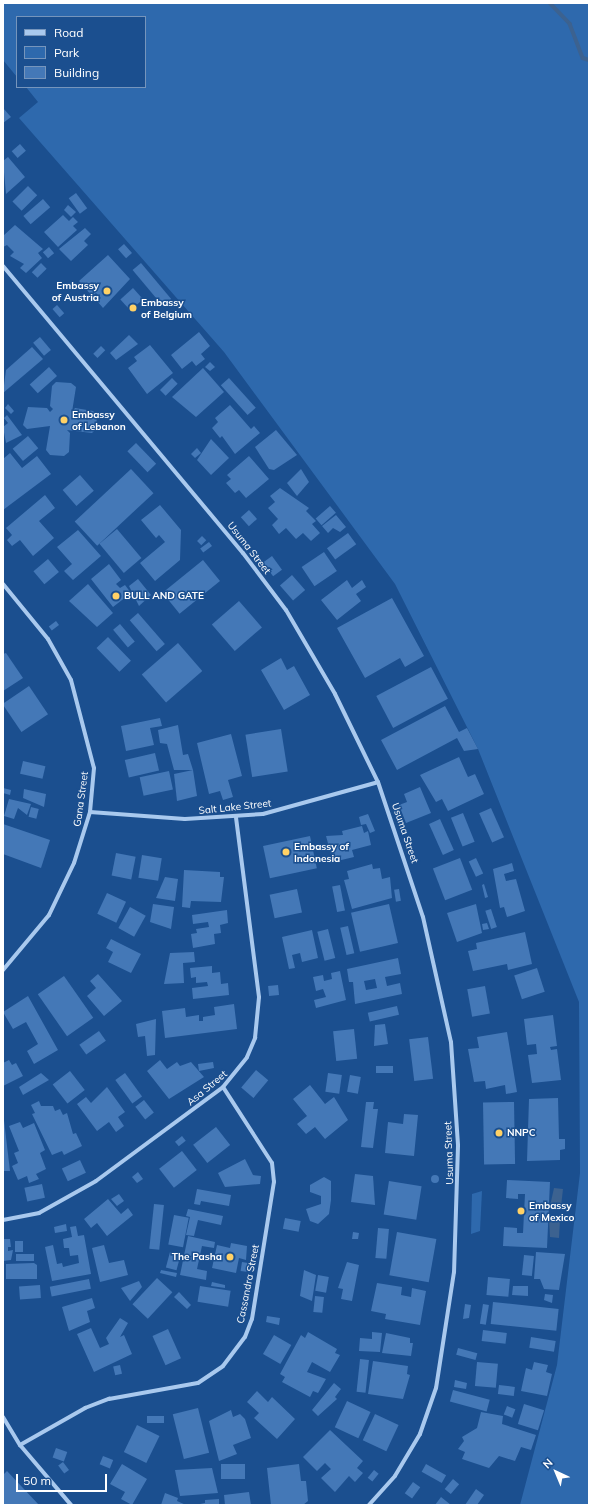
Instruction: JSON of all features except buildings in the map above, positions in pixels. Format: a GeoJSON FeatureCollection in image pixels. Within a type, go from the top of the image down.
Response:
{"type":"FeatureCollection","features":[{"type":"Feature","properties":{"kind":"street","name":"Usuma Street"},"geometry":{"type":"LineString","coordinates":[[3,266],[243,553],[286,610],[335,694],[378,782],[423,916],[450,1034],[458,1146],[458,1209],[454,1272],[436,1388],[409,1456],[369,1505]]}},
{"type":"Feature","properties":{"kind":"street","name":"Gana Street"},"geometry":{"type":"LineString","coordinates":[[3,584],[48,639],[71,680],[94,768],[90,812],[74,863],[49,915],[3,970]]}},
{"type":"Feature","properties":{"kind":"street","name":"Salt Lake Street"},"geometry":{"type":"LineString","coordinates":[[90,812],[170,818],[236,817],[284,809],[378,782]]}},
{"type":"Feature","properties":{"kind":"street","name":"Asa Street"},"geometry":{"type":"LineString","coordinates":[[3,1220],[20,1219],[62,1202],[223,1087],[247,1057],[260,1018],[236,817]]}},
{"type":"Feature","properties":{"kind":"street","name":"Cassandra Street"},"geometry":{"type":"LineString","coordinates":[[20,1445],[85,1408],[109,1399],[198,1383],[223,1366],[245,1337],[253,1315],[274,1182],[272,1163],[266,1149],[223,1087]]}},
{"type":"Feature","properties":{"kind":"street"},"geometry":{"type":"LineString","coordinates":[[3,1417],[20,1445],[71,1505]]}},
{"type":"Feature","properties":{"kind":"green space"},"geometry":{"type":"Polygon","coordinates":[[[3,3],[589,3],[589,1505],[520,1505],[557,1365],[580,1173],[579,1002],[478,749],[395,584],[224,352],[19,118],[38,102],[27,88],[146,88],[146,16],[16,16],[16,76],[3,60],[3,3]]]}},
{"type":"Feature","properties":{"kind":"green space"},"geometry":{"type":"Polygon","coordinates":[[[482,1191],[480,1231],[471,1234],[472,1194],[482,1191]]]}},
{"type":"Feature","properties":{"kind":"shaded area"},"geometry":{"type":"Polygon","coordinates":[[[554,1188],[563,1189],[561,1207],[550,1206],[554,1188]]]}},
{"type":"Feature","properties":{"kind":"shaded area"},"geometry":{"type":"Polygon","coordinates":[[[549,1219],[560,1220],[559,1238],[550,1237],[549,1219]]]}},
{"type":"Feature","properties":{"kind":"waterway"},"geometry":{"type":"LineString","coordinates":[[550,3],[570,24],[583,58],[589,60]]}},
{"type":"Feature","properties":{"kind":"place","name":"Embassy of Austria"},"geometry":{"type":"Point","coordinates":[107,291]}},
{"type":"Feature","properties":{"kind":"place","name":"Embassy of Belgium"},"geometry":{"type":"Point","coordinates":[133,308]}},
{"type":"Feature","properties":{"kind":"place","name":"Embassy of Lebanon"},"geometry":{"type":"Point","coordinates":[64,420]}},
{"type":"Feature","properties":{"kind":"place","name":"BULL AND GATE"},"geometry":{"type":"Point","coordinates":[116,596]}},
{"type":"Feature","properties":{"kind":"place","name":"Embassy of Indonesia"},"geometry":{"type":"Point","coordinates":[286,852]}},
{"type":"Feature","properties":{"kind":"place","name":"NNPC"},"geometry":{"type":"Point","coordinates":[499,1133]}},
{"type":"Feature","properties":{"kind":"place","name":"Embassy of Mexico"},"geometry":{"type":"Point","coordinates":[521,1211]}},
{"type":"Feature","properties":{"kind":"place","name":"The Pasha"},"geometry":{"type":"Point","coordinates":[230,1257]}}]}
